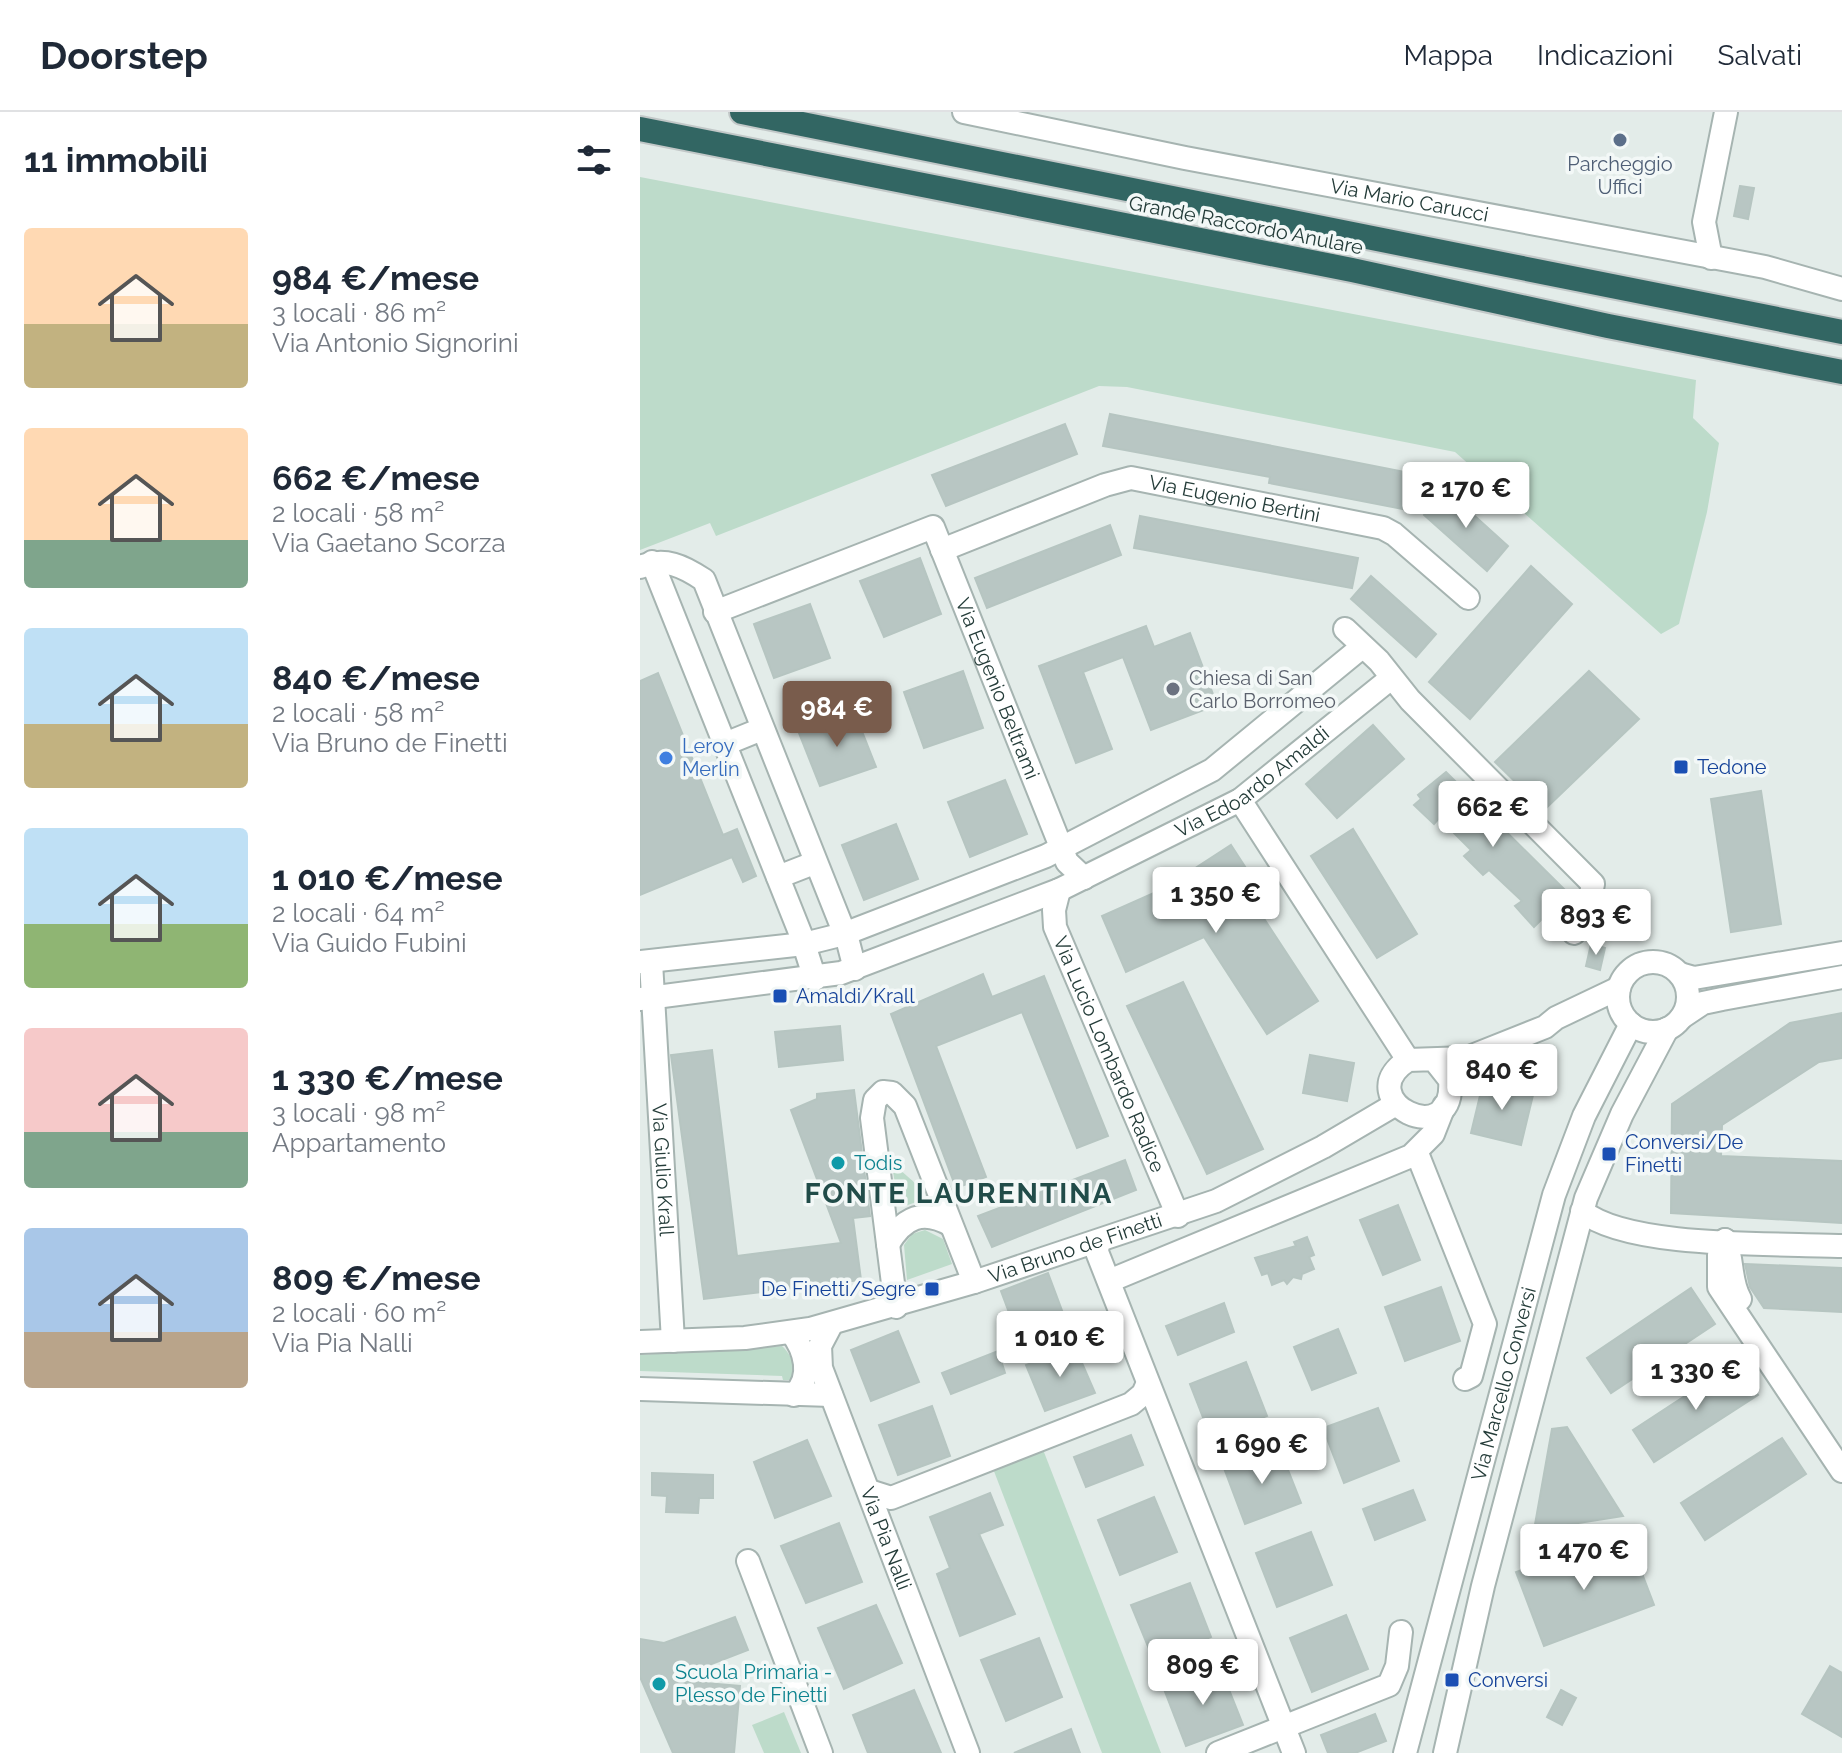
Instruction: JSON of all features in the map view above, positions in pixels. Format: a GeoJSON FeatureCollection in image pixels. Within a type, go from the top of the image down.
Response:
{"type":"FeatureCollection","features":[{"type":"Feature","properties":{"kind":"highway","name":"Grande Raccordo Anulare"},"geometry":{"type":"LineString","coordinates":[[742,112],[1842,332]]}},
{"type":"Feature","properties":{"kind":"highway","name":"Grande Raccordo Anulare"},"geometry":{"type":"LineString","coordinates":[[640,129],[1352,270],[1608,326],[1842,372]]}},
{"type":"Feature","properties":{"kind":"street","name":"Via Mario Carucci"},"geometry":{"type":"LineString","coordinates":[[964,112],[1765,267],[1842,289]]}},
{"type":"Feature","properties":{"kind":"street"},"geometry":{"type":"LineString","coordinates":[[1711,258],[1704,222],[1726,112]]}},
{"type":"Feature","properties":{"kind":"street","name":"Via Eugenio Bertini"},"geometry":{"type":"LineString","coordinates":[[942,550],[1105,485],[1131,478],[1383,528],[1468,598]]}},
{"type":"Feature","properties":{"kind":"street","name":"Via Eugenio Beltrami"},"geometry":{"type":"LineString","coordinates":[[715,612],[933,527],[1062,849]]}},
{"type":"Feature","properties":{"kind":"street"},"geometry":{"type":"LineString","coordinates":[[815,979],[725,744],[646,564],[680,565],[704,580],[844,934],[855,969]]}},
{"type":"Feature","properties":{"kind":"street"},"geometry":{"type":"LineString","coordinates":[[1345,629],[1379,661],[1390,679],[1593,884],[1586,918],[1574,933]]}},
{"type":"Feature","properties":{"kind":"street","name":"Via Edoardo Amaldi"},"geometry":{"type":"LineString","coordinates":[[1362,647],[1212,770],[1062,849],[844,934],[804,944],[645,962],[646,999],[815,979],[855,969],[1049,894],[1240,800],[1390,679]]}},
{"type":"Feature","properties":{"kind":"street"},"geometry":{"type":"LineString","coordinates":[[725,744],[762,729]]}},
{"type":"Feature","properties":{"kind":"street"},"geometry":{"type":"LineString","coordinates":[[1240,800],[1408,1060]]}},
{"type":"Feature","properties":{"kind":"street"},"geometry":{"type":"LineString","coordinates":[[1062,849],[1068,865],[1084,878]]}},
{"type":"Feature","properties":{"kind":"street"},"geometry":{"type":"LineString","coordinates":[[778,877],[814,863]]}},
{"type":"Feature","properties":{"kind":"street"},"geometry":{"type":"LineString","coordinates":[[1026,864],[1049,894]]}},
{"type":"Feature","properties":{"kind":"street","name":"Via Lucio Lombardo Radice"},"geometry":{"type":"LineString","coordinates":[[1049,894],[1055,927],[1178,1216]]}},
{"type":"Feature","properties":{"kind":"street"},"geometry":{"type":"LineString","coordinates":[[1444,1106],[1429,1117],[1410,1116],[1396,1104],[1392,1079],[1408,1060],[1422,1057],[1435,1061],[1467,1058],[1547,1026],[1556,1018],[1619,988],[1630,970],[1649,962],[1668,965],[1680,974],[1694,978],[1842,953]]}},
{"type":"Feature","properties":{"kind":"street"},"geometry":{"type":"LineString","coordinates":[[1674,1023],[1688,995],[1680,974]]}},
{"type":"Feature","properties":{"kind":"street"},"geometry":{"type":"LineString","coordinates":[[1547,1026],[1565,1026],[1592,1017],[1627,1020],[1647,1031],[1674,1023],[1703,1003],[1842,977]]}},
{"type":"Feature","properties":{"kind":"street"},"geometry":{"type":"LineString","coordinates":[[1619,988],[1627,1020]]}},
{"type":"Feature","properties":{"kind":"street","name":"Via Giulio Krall"},"geometry":{"type":"LineString","coordinates":[[646,999],[673,1341]]}},
{"type":"Feature","properties":{"kind":"street","name":"Via Marcello Conversi"},"geometry":{"type":"LineString","coordinates":[[1405,1753],[1554,1195],[1584,1116],[1627,1020]]}},
{"type":"Feature","properties":{"kind":"street","name":"Via Marcello Conversi"},"geometry":{"type":"LineString","coordinates":[[1445,1753],[1483,1586],[1582,1211],[1618,1121],[1674,1023]]}},
{"type":"Feature","properties":{"kind":"street"},"geometry":{"type":"LineString","coordinates":[[1465,1379],[1471,1376],[1485,1324],[1417,1153],[1436,1129],[1450,1080],[1467,1058]]}},
{"type":"Feature","properties":{"kind":"street"},"geometry":{"type":"LineString","coordinates":[[1435,1061],[1450,1080]]}},
{"type":"Feature","properties":{"kind":"street"},"geometry":{"type":"LineString","coordinates":[[896,1307],[872,1111],[875,1100],[883,1092],[892,1093],[905,1106],[974,1282]]}},
{"type":"Feature","properties":{"kind":"street","name":"Via Bruno de Finetti"},"geometry":{"type":"LineString","coordinates":[[640,1342],[791,1332],[831,1325],[896,1307],[1178,1216],[1258,1182],[1396,1104]]}},
{"type":"Feature","properties":{"kind":"street","name":"Via Bruno de Finetti"},"geometry":{"type":"LineString","coordinates":[[1109,1281],[1417,1153]]}},
{"type":"Feature","properties":{"kind":"street"},"geometry":{"type":"LineString","coordinates":[[1582,1211],[1604,1226],[1645,1235],[1842,1246]]}},
{"type":"Feature","properties":{"kind":"street"},"geometry":{"type":"LineString","coordinates":[[888,1244],[901,1225],[914,1217],[932,1216],[951,1225]]}},
{"type":"Feature","properties":{"kind":"street"},"geometry":{"type":"LineString","coordinates":[[1725,1240],[1733,1262],[1731,1284],[1842,1462]]}},
{"type":"Feature","properties":{"kind":"street"},"geometry":{"type":"LineString","coordinates":[[1725,1240],[1719,1255],[1719,1287],[1842,1471]]}},
{"type":"Feature","properties":{"kind":"street"},"geometry":{"type":"LineString","coordinates":[[1098,1243],[1097,1252],[1147,1385],[1294,1753]]}},
{"type":"Feature","properties":{"kind":"street","name":"Via Pia Nalli"},"geometry":{"type":"LineString","coordinates":[[831,1325],[819,1353],[831,1395],[968,1753]]}},
{"type":"Feature","properties":{"kind":"street"},"geometry":{"type":"LineString","coordinates":[[791,1332],[801,1348],[805,1366],[803,1385],[794,1395]]}},
{"type":"Feature","properties":{"kind":"street"},"geometry":{"type":"LineString","coordinates":[[869,1491],[891,1498],[988,1462],[1131,1404],[1143,1394],[1147,1385]]}},
{"type":"Feature","properties":{"kind":"street"},"geometry":{"type":"LineString","coordinates":[[640,1389],[831,1395]]}},
{"type":"Feature","properties":{"kind":"street"},"geometry":{"type":"LineString","coordinates":[[748,1561],[821,1753]]}},
{"type":"Feature","properties":{"kind":"street"},"geometry":{"type":"LineString","coordinates":[[1218,1753],[1389,1685],[1397,1666],[1401,1632]]}},
{"type":"Feature","properties":{"kind":"green space"},"geometry":{"type":"Polygon","coordinates":[[[640,177],[1696,380],[1693,418],[1719,443],[1707,512],[1679,624],[1661,634],[1455,452],[1127,387],[1099,386],[716,536],[710,523],[640,550],[640,177]]]}},
{"type":"Feature","properties":{"kind":"green space"},"geometry":{"type":"Polygon","coordinates":[[[891,1159],[915,1183],[922,1200],[905,1206],[898,1202],[891,1159]]]}},
{"type":"Feature","properties":{"kind":"green space"},"geometry":{"type":"Polygon","coordinates":[[[925,1230],[943,1239],[952,1264],[907,1280],[904,1245],[912,1234],[925,1230]]]}},
{"type":"Feature","properties":{"kind":"green space"},"geometry":{"type":"Polygon","coordinates":[[[782,1346],[792,1362],[794,1371],[791,1380],[783,1380],[782,1376],[640,1371],[640,1355],[782,1346]]]}},
{"type":"Feature","properties":{"kind":"green space"},"geometry":{"type":"Polygon","coordinates":[[[1042,1447],[1161,1753],[1102,1753],[992,1466],[1042,1447]]]}},
{"type":"Feature","properties":{"kind":"green space"},"geometry":{"type":"Polygon","coordinates":[[[784,1712],[801,1753],[764,1753],[752,1725],[784,1712]]]}},
{"type":"Feature","properties":{"kind":"building"},"geometry":{"type":"Polygon","coordinates":[[[1740,186],[1754,188],[1748,219],[1734,216],[1740,186]]]}},
{"type":"Feature","properties":{"kind":"building"},"geometry":{"type":"Polygon","coordinates":[[[1110,414],[1415,474],[1408,510],[1269,483],[1270,477],[1103,446],[1110,414]]]}},
{"type":"Feature","properties":{"kind":"building"},"geometry":{"type":"Polygon","coordinates":[[[1065,424],[1077,454],[946,506],[932,475],[1065,424]]]}},
{"type":"Feature","properties":{"kind":"building"},"geometry":{"type":"Polygon","coordinates":[[[1446,490],[1508,546],[1487,571],[1424,515],[1446,490]]]}},
{"type":"Feature","properties":{"kind":"building"},"geometry":{"type":"Polygon","coordinates":[[[1140,516],[1358,558],[1352,588],[1134,548],[1140,516]]]}},
{"type":"Feature","properties":{"kind":"building"},"geometry":{"type":"Polygon","coordinates":[[[1110,525],[1121,555],[987,608],[975,578],[1110,525]]]}},
{"type":"Feature","properties":{"kind":"building"},"geometry":{"type":"Polygon","coordinates":[[[920,558],[941,614],[884,637],[860,581],[920,558]]]}},
{"type":"Feature","properties":{"kind":"building"},"geometry":{"type":"Polygon","coordinates":[[[1531,566],[1572,604],[1470,719],[1429,682],[1531,566]]]}},
{"type":"Feature","properties":{"kind":"building"},"geometry":{"type":"Polygon","coordinates":[[[1371,576],[1436,634],[1416,657],[1351,599],[1371,576]]]}},
{"type":"Feature","properties":{"kind":"building"},"geometry":{"type":"Polygon","coordinates":[[[810,604],[830,658],[774,678],[754,624],[810,604]]]}},
{"type":"Feature","properties":{"kind":"building","name":"Chiesa di San Carlo Borromeo"},"geometry":{"type":"Polygon","coordinates":[[[1146,626],[1154,647],[1190,633],[1217,705],[1151,730],[1123,657],[1083,672],[1112,749],[1076,763],[1039,666],[1146,626]]]}},
{"type":"Feature","properties":{"kind":"building"},"geometry":{"type":"Polygon","coordinates":[[[963,671],[983,728],[924,748],[904,692],[963,671]]]}},
{"type":"Feature","properties":{"kind":"building"},"geometry":{"type":"Polygon","coordinates":[[[1589,671],[1639,719],[1544,810],[1495,762],[1589,671]]]}},
{"type":"Feature","properties":{"kind":"building","name":"Leroy Merlin"},"geometry":{"type":"Polygon","coordinates":[[[658,673],[723,835],[737,829],[756,876],[743,882],[732,857],[640,895],[640,681],[658,673]]]}},
{"type":"Feature","properties":{"kind":"building"},"geometry":{"type":"Polygon","coordinates":[[[854,711],[876,767],[820,786],[799,733],[854,711]]]}},
{"type":"Feature","properties":{"kind":"building"},"geometry":{"type":"Polygon","coordinates":[[[1373,725],[1404,759],[1337,818],[1306,784],[1373,725]]]}},
{"type":"Feature","properties":{"kind":"building"},"geometry":{"type":"Polygon","coordinates":[[[1446,772],[1567,892],[1555,903],[1569,917],[1564,923],[1548,913],[1534,927],[1515,906],[1522,901],[1489,870],[1483,875],[1464,856],[1471,850],[1439,818],[1434,824],[1414,805],[1421,799],[1418,795],[1446,772]]]}},
{"type":"Feature","properties":{"kind":"building"},"geometry":{"type":"Polygon","coordinates":[[[1005,780],[1027,834],[970,857],[948,802],[1005,780]]]}},
{"type":"Feature","properties":{"kind":"building"},"geometry":{"type":"Polygon","coordinates":[[[1761,791],[1781,924],[1731,932],[1711,799],[1761,791]]]}},
{"type":"Feature","properties":{"kind":"building"},"geometry":{"type":"Polygon","coordinates":[[[896,824],[918,879],[864,900],[842,845],[896,824]]]}},
{"type":"Feature","properties":{"kind":"building"},"geometry":{"type":"Polygon","coordinates":[[[1353,829],[1417,934],[1377,958],[1311,856],[1353,829]]]}},
{"type":"Feature","properties":{"kind":"building"},"geometry":{"type":"Polygon","coordinates":[[[1231,845],[1264,896],[1253,902],[1318,1001],[1267,1034],[1204,937],[1126,972],[1102,916],[1163,889],[1231,845]]]}},
{"type":"Feature","properties":{"kind":"building"},"geometry":{"type":"Polygon","coordinates":[[[1591,944],[1605,948],[1600,970],[1586,966],[1591,944]]]}},
{"type":"Feature","properties":{"kind":"building"},"geometry":{"type":"Polygon","coordinates":[[[983,974],[992,997],[1044,976],[1108,1136],[1077,1148],[1022,1012],[936,1046],[986,1177],[956,1188],[891,1014],[983,974]]]}},
{"type":"Feature","properties":{"kind":"building"},"geometry":{"type":"Polygon","coordinates":[[[1183,982],[1263,1149],[1207,1174],[1127,1006],[1183,982]]]}},
{"type":"Feature","properties":{"kind":"building"},"geometry":{"type":"Polygon","coordinates":[[[1842,1013],[1842,1058],[1819,1062],[1722,1125],[1721,1156],[1842,1161],[1842,1223],[1671,1213],[1672,1104],[1790,1023],[1842,1013]]]}},
{"type":"Feature","properties":{"kind":"building"},"geometry":{"type":"Polygon","coordinates":[[[840,1026],[843,1060],[779,1067],[775,1032],[840,1026]]]}},
{"type":"Feature","properties":{"kind":"building"},"geometry":{"type":"Polygon","coordinates":[[[712,1050],[737,1256],[841,1243],[791,1110],[817,1099],[817,1094],[854,1090],[870,1216],[853,1218],[861,1280],[704,1299],[671,1055],[712,1050]]]}},
{"type":"Feature","properties":{"kind":"building"},"geometry":{"type":"Polygon","coordinates":[[[1310,1055],[1354,1063],[1347,1101],[1303,1093],[1310,1055]]]}},
{"type":"Feature","properties":{"kind":"building"},"geometry":{"type":"Polygon","coordinates":[[[1484,1079],[1534,1091],[1521,1145],[1471,1133],[1484,1079]]]}},
{"type":"Feature","properties":{"kind":"building"},"geometry":{"type":"Polygon","coordinates":[[[1125,1160],[1136,1190],[992,1247],[978,1216],[1125,1160]]]}},
{"type":"Feature","properties":{"kind":"building"},"geometry":{"type":"Polygon","coordinates":[[[1398,1205],[1420,1260],[1383,1275],[1360,1220],[1398,1205]]]}},
{"type":"Feature","properties":{"kind":"building"},"geometry":{"type":"Polygon","coordinates":[[[1307,1237],[1314,1255],[1309,1257],[1314,1269],[1302,1274],[1301,1279],[1293,1277],[1287,1284],[1284,1280],[1272,1285],[1268,1273],[1262,1275],[1255,1258],[1296,1246],[1294,1242],[1307,1237]]]}},
{"type":"Feature","properties":{"kind":"building"},"geometry":{"type":"Polygon","coordinates":[[[1745,1264],[1842,1268],[1842,1312],[1764,1308],[1750,1287],[1745,1264]]]}},
{"type":"Feature","properties":{"kind":"building"},"geometry":{"type":"Polygon","coordinates":[[[1048,1273],[1067,1324],[1020,1342],[1001,1291],[1048,1273]]]}},
{"type":"Feature","properties":{"kind":"building"},"geometry":{"type":"Polygon","coordinates":[[[1441,1287],[1460,1341],[1405,1361],[1385,1307],[1441,1287]]]}},
{"type":"Feature","properties":{"kind":"building"},"geometry":{"type":"Polygon","coordinates":[[[1691,1288],[1715,1324],[1611,1393],[1587,1358],[1691,1288]]]}},
{"type":"Feature","properties":{"kind":"building"},"geometry":{"type":"Polygon","coordinates":[[[1224,1303],[1234,1332],[1178,1355],[1166,1326],[1224,1303]]]}},
{"type":"Feature","properties":{"kind":"building"},"geometry":{"type":"Polygon","coordinates":[[[1338,1329],[1356,1373],[1312,1390],[1294,1347],[1338,1329]]]}},
{"type":"Feature","properties":{"kind":"building"},"geometry":{"type":"Polygon","coordinates":[[[898,1331],[919,1382],[871,1401],[851,1350],[898,1331]]]}},
{"type":"Feature","properties":{"kind":"building"},"geometry":{"type":"Polygon","coordinates":[[[1075,1347],[1095,1393],[1045,1411],[1026,1365],[1075,1347]]]}},
{"type":"Feature","properties":{"kind":"building"},"geometry":{"type":"Polygon","coordinates":[[[998,1351],[1005,1373],[951,1394],[942,1373],[998,1351]]]}},
{"type":"Feature","properties":{"kind":"building"},"geometry":{"type":"Polygon","coordinates":[[[1246,1362],[1267,1416],[1211,1438],[1190,1384],[1246,1362]]]}},
{"type":"Feature","properties":{"kind":"building"},"geometry":{"type":"Polygon","coordinates":[[[1737,1362],[1758,1395],[1654,1462],[1633,1430],[1737,1362]]]}},
{"type":"Feature","properties":{"kind":"building"},"geometry":{"type":"Polygon","coordinates":[[[932,1406],[950,1456],[898,1475],[879,1425],[932,1406]]]}},
{"type":"Feature","properties":{"kind":"building"},"geometry":{"type":"Polygon","coordinates":[[[1378,1408],[1399,1461],[1344,1483],[1323,1428],[1378,1408]]]}},
{"type":"Feature","properties":{"kind":"building"},"geometry":{"type":"Polygon","coordinates":[[[1567,1427],[1623,1516],[1534,1530],[1552,1429],[1567,1427]]]}},
{"type":"Feature","properties":{"kind":"building"},"geometry":{"type":"Polygon","coordinates":[[[1131,1435],[1143,1465],[1086,1487],[1074,1457],[1131,1435]]]}},
{"type":"Feature","properties":{"kind":"building"},"geometry":{"type":"Polygon","coordinates":[[[1782,1438],[1806,1474],[1705,1540],[1681,1503],[1782,1438]]]}},
{"type":"Feature","properties":{"kind":"building"},"geometry":{"type":"Polygon","coordinates":[[[807,1440],[831,1496],[775,1518],[754,1462],[807,1440]]]}},
{"type":"Feature","properties":{"kind":"building"},"geometry":{"type":"Polygon","coordinates":[[[1279,1447],[1301,1503],[1245,1524],[1224,1468],[1279,1447]]]}},
{"type":"Feature","properties":{"kind":"building"},"geometry":{"type":"Polygon","coordinates":[[[652,1473],[713,1475],[713,1498],[699,1498],[698,1513],[666,1512],[667,1496],[652,1495],[652,1473]]]}},
{"type":"Feature","properties":{"kind":"building"},"geometry":{"type":"Polygon","coordinates":[[[1413,1490],[1425,1520],[1375,1540],[1363,1509],[1413,1490]]]}},
{"type":"Feature","properties":{"kind":"building"},"geometry":{"type":"Polygon","coordinates":[[[990,1493],[1003,1525],[979,1534],[1015,1614],[960,1636],[937,1574],[950,1568],[930,1517],[990,1493]]]}},
{"type":"Feature","properties":{"kind":"building"},"geometry":{"type":"Polygon","coordinates":[[[1154,1497],[1177,1552],[1120,1575],[1098,1520],[1154,1497]]]}},
{"type":"Feature","properties":{"kind":"building"},"geometry":{"type":"Polygon","coordinates":[[[839,1523],[862,1582],[806,1603],[781,1546],[839,1523]]]}},
{"type":"Feature","properties":{"kind":"building"},"geometry":{"type":"Polygon","coordinates":[[[1311,1532],[1332,1585],[1277,1607],[1256,1553],[1311,1532]]]}},
{"type":"Feature","properties":{"kind":"building"},"geometry":{"type":"Polygon","coordinates":[[[1630,1542],[1654,1605],[1544,1646],[1516,1572],[1578,1550],[1582,1560],[1630,1542]]]}},
{"type":"Feature","properties":{"kind":"building"},"geometry":{"type":"Polygon","coordinates":[[[1190,1583],[1211,1637],[1154,1661],[1131,1605],[1190,1583]]]}},
{"type":"Feature","properties":{"kind":"building"},"geometry":{"type":"Polygon","coordinates":[[[876,1605],[902,1663],[844,1689],[818,1628],[876,1605]]]}},
{"type":"Feature","properties":{"kind":"building"},"geometry":{"type":"Polygon","coordinates":[[[1346,1615],[1368,1669],[1312,1692],[1290,1638],[1346,1615]]]}},
{"type":"Feature","properties":{"kind":"building","name":"Scuola Primaria - Plesso de Finetti"},"geometry":{"type":"Polygon","coordinates":[[[735,1617],[748,1650],[670,1680],[740,1686],[734,1753],[673,1753],[640,1677],[640,1639],[664,1643],[735,1617]]]}},
{"type":"Feature","properties":{"kind":"building"},"geometry":{"type":"Polygon","coordinates":[[[1039,1638],[1062,1697],[1006,1721],[981,1660],[1039,1638]]]}},
{"type":"Feature","properties":{"kind":"building"},"geometry":{"type":"Polygon","coordinates":[[[1830,1666],[1842,1673],[1842,1737],[1802,1714],[1830,1666]]]}},
{"type":"Feature","properties":{"kind":"building"},"geometry":{"type":"Polygon","coordinates":[[[1220,1667],[1243,1725],[1186,1746],[1164,1689],[1220,1667]]]}},
{"type":"Feature","properties":{"kind":"building"},"geometry":{"type":"Polygon","coordinates":[[[914,1690],[941,1753],[868,1753],[853,1715],[914,1690]]]}},
{"type":"Feature","properties":{"kind":"building"},"geometry":{"type":"Polygon","coordinates":[[[1561,1690],[1576,1698],[1562,1725],[1547,1717],[1561,1690]]]}},
{"type":"Feature","properties":{"kind":"building"},"geometry":{"type":"Polygon","coordinates":[[[1375,1714],[1386,1741],[1355,1753],[1328,1753],[1321,1735],[1375,1714]]]}},
{"type":"Feature","properties":{"kind":"building"},"geometry":{"type":"Polygon","coordinates":[[[1071,1729],[1080,1753],[1014,1753],[1071,1729]]]}},
{"type":"Feature","properties":{"kind":"place","name":"Parcheggio Uffici"},"geometry":{"type":"Point","coordinates":[1620,140]}},
{"type":"Feature","properties":{"kind":"place","name":"Chiesa di San Carlo Borromeo"},"geometry":{"type":"Point","coordinates":[1173,689]}},
{"type":"Feature","properties":{"kind":"place","name":"Leroy Merlin"},"geometry":{"type":"Point","coordinates":[666,758]}},
{"type":"Feature","properties":{"kind":"place","name":"Tedone"},"geometry":{"type":"Point","coordinates":[1681,767]}},
{"type":"Feature","properties":{"kind":"place","name":"Amaldi/Krall"},"geometry":{"type":"Point","coordinates":[780,996]}},
{"type":"Feature","properties":{"kind":"place","name":"Conversi/De Finetti"},"geometry":{"type":"Point","coordinates":[1609,1154]}},
{"type":"Feature","properties":{"kind":"place","name":"Todis"},"geometry":{"type":"Point","coordinates":[838,1163]}},
{"type":"Feature","properties":{"kind":"place","name":"De Finetti/Segre"},"geometry":{"type":"Point","coordinates":[932,1289]}},
{"type":"Feature","properties":{"kind":"place","name":"Conversi"},"geometry":{"type":"Point","coordinates":[1452,1680]}},
{"type":"Feature","properties":{"kind":"place","name":"Scuola Primaria - Plesso de Finetti"},"geometry":{"type":"Point","coordinates":[659,1684]}},
{"type":"Feature","properties":{"kind":"district","name":"FONTE LAURENTINA"},"geometry":{"type":"Point","coordinates":[959,1193]}}]}
